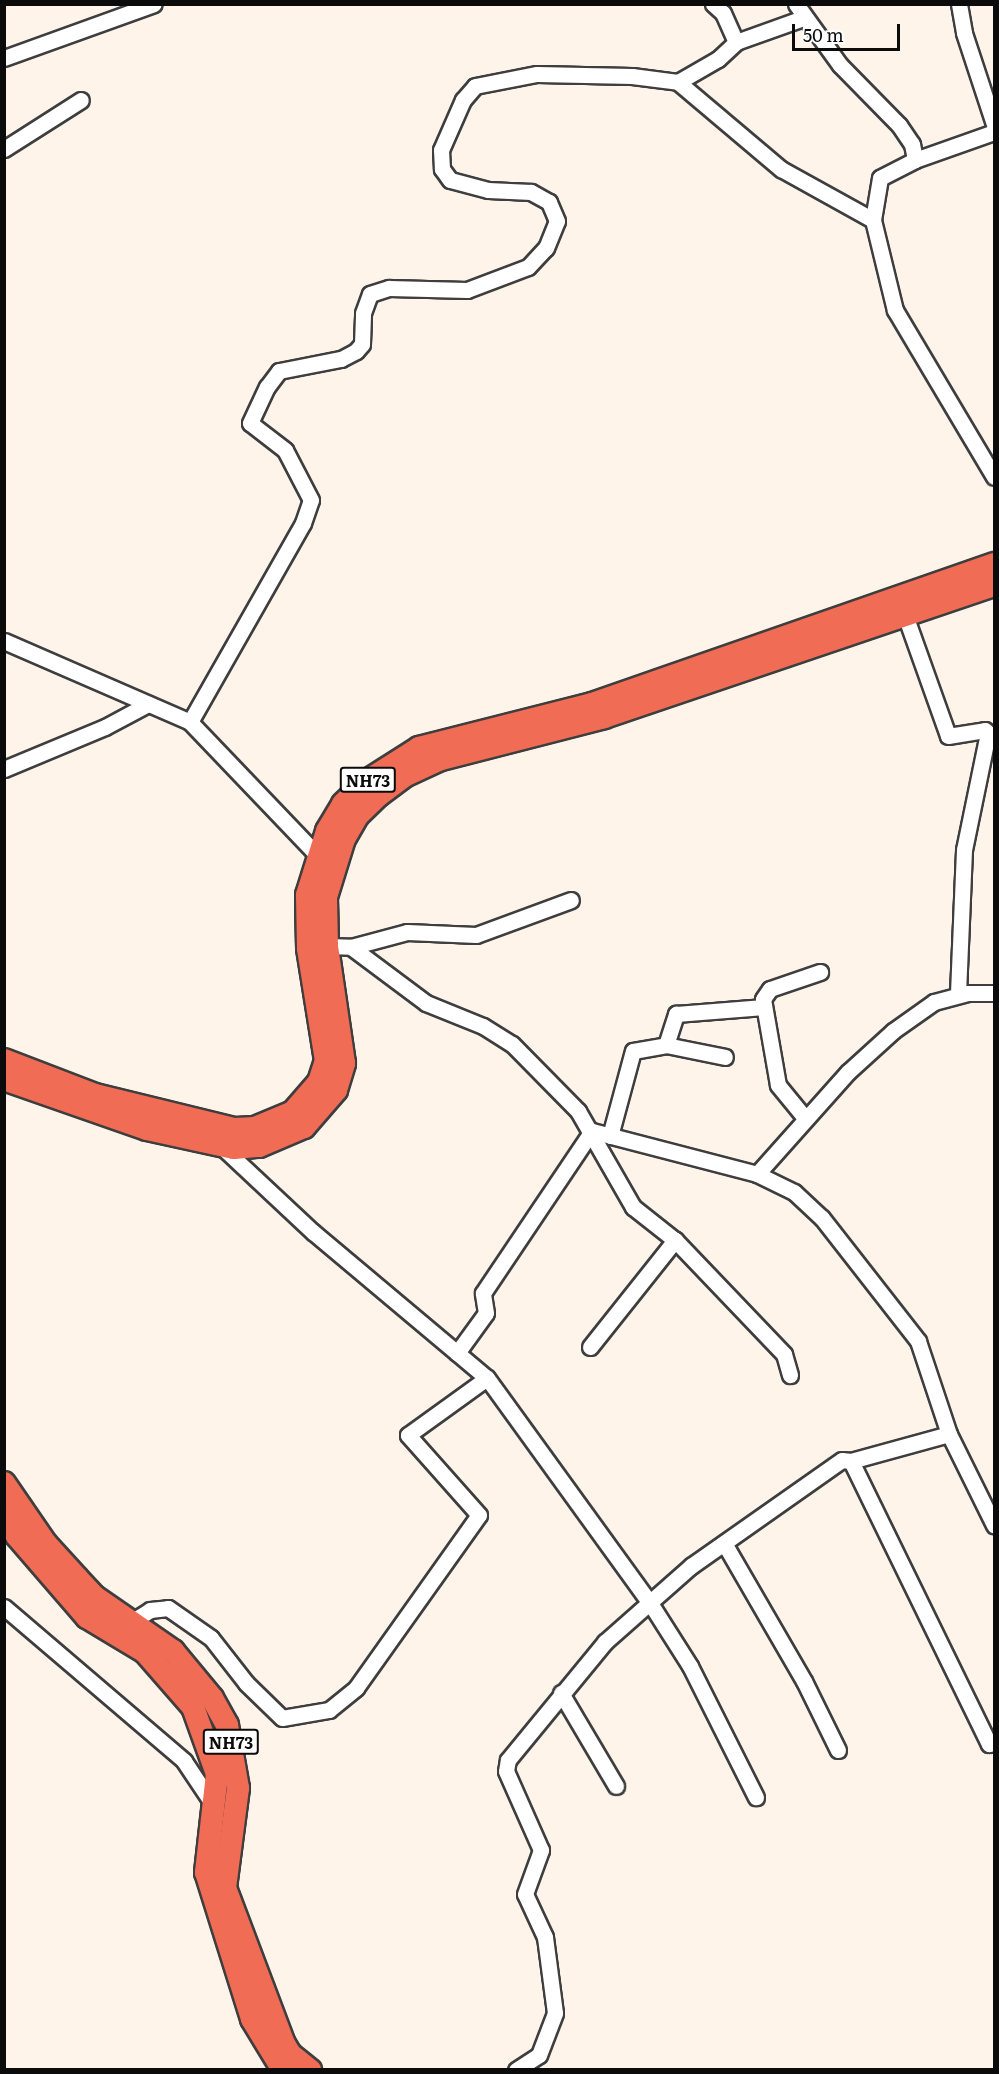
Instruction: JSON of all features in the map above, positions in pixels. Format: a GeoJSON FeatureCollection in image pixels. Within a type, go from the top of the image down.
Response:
{"type":"FeatureCollection","features":[{"type":"Feature","properties":{"kind":"highway","name":"NH73"},"geometry":{"type":"LineString","coordinates":[[4,1060],[149,1121],[235,1129],[255,1128],[293,1112],[320,1082],[326,1061],[325,1041],[308,948],[307,895],[317,855],[344,804],[367,781],[420,748],[603,700],[994,564]]}},
{"type":"Feature","properties":{"kind":"highway","name":"NH73"},"geometry":{"type":"LineString","coordinates":[[4,1079],[149,1121],[220,1145],[259,1146],[280,1139],[304,1127],[336,1090],[344,1063],[343,1039],[327,946],[326,897],[344,839],[358,815],[404,776],[441,759],[604,717],[994,585]]}},
{"type":"Feature","properties":{"kind":"highway","name":"NH73"},"geometry":{"type":"LineString","coordinates":[[4,1483],[46,1544],[76,1578],[95,1597],[173,1651],[212,1698],[227,1725],[238,1788],[225,1888],[284,2044],[290,2054],[310,2070]]}},
{"type":"Feature","properties":{"kind":"highway","name":"NH73"},"geometry":{"type":"LineString","coordinates":[[4,1515],[16,1536],[87,1617],[145,1652],[193,1707],[217,1774],[206,1872],[252,2019],[284,2070]]}},
{"type":"Feature","properties":{"kind":"street"},"geometry":{"type":"LineString","coordinates":[[4,58],[154,4]]}},
{"type":"Feature","properties":{"kind":"street"},"geometry":{"type":"LineString","coordinates":[[713,4],[723,13],[736,42]]}},
{"type":"Feature","properties":{"kind":"street"},"geometry":{"type":"LineString","coordinates":[[959,4],[964,33],[994,124]]}},
{"type":"Feature","properties":{"kind":"street"},"geometry":{"type":"LineString","coordinates":[[678,82],[718,59],[736,42],[800,11],[840,65],[899,124],[912,144],[915,160]]}},
{"type":"Feature","properties":{"kind":"street"},"geometry":{"type":"LineString","coordinates":[[190,722],[303,523],[311,500],[285,450],[250,423],[267,387],[279,371],[341,359],[356,351],[362,344],[363,313],[370,294],[389,288],[467,290],[528,267],[546,248],[557,221],[549,202],[531,192],[488,190],[450,180],[442,169],[441,150],[463,100],[475,86],[537,74],[632,76],[678,82],[781,169],[873,220]]}},
{"type":"Feature","properties":{"kind":"street"},"geometry":{"type":"LineString","coordinates":[[4,149],[81,100]]}},
{"type":"Feature","properties":{"kind":"street"},"geometry":{"type":"LineString","coordinates":[[994,132],[915,160],[880,178],[873,220],[895,310],[994,477]]}},
{"type":"Feature","properties":{"kind":"street"},"geometry":{"type":"LineString","coordinates":[[905,615],[947,734],[951,737],[985,730],[988,733],[964,850],[958,995]]}},
{"type":"Feature","properties":{"kind":"street"},"geometry":{"type":"LineString","coordinates":[[4,641],[46,656],[190,722],[317,855]]}},
{"type":"Feature","properties":{"kind":"street"},"geometry":{"type":"LineString","coordinates":[[4,769],[105,728],[148,704]]}},
{"type":"Feature","properties":{"kind":"street"},"geometry":{"type":"LineString","coordinates":[[327,946],[351,947],[408,932],[476,935],[546,906],[571,900]]}},
{"type":"Feature","properties":{"kind":"street"},"geometry":{"type":"LineString","coordinates":[[351,947],[426,1004],[483,1026],[512,1044],[578,1111],[592,1131],[633,1207],[675,1240],[784,1354],[790,1375]]}},
{"type":"Feature","properties":{"kind":"street"},"geometry":{"type":"LineString","coordinates":[[805,1118],[778,1085],[764,1007],[770,989],[820,972]]}},
{"type":"Feature","properties":{"kind":"street"},"geometry":{"type":"LineString","coordinates":[[756,1174],[805,1118],[893,1031],[934,1002],[958,995],[994,993]]}},
{"type":"Feature","properties":{"kind":"street"},"geometry":{"type":"LineString","coordinates":[[666,1045],[676,1014],[764,1007]]}},
{"type":"Feature","properties":{"kind":"street"},"geometry":{"type":"LineString","coordinates":[[610,1136],[633,1051],[666,1045],[725,1057]]}},
{"type":"Feature","properties":{"kind":"street"},"geometry":{"type":"LineString","coordinates":[[592,1131],[756,1174],[794,1192],[822,1218],[918,1341],[949,1434],[994,1525]]}},
{"type":"Feature","properties":{"kind":"street"},"geometry":{"type":"LineString","coordinates":[[457,1353],[486,1314],[483,1293],[592,1131]]}},
{"type":"Feature","properties":{"kind":"street"},"geometry":{"type":"LineString","coordinates":[[220,1145],[313,1232],[487,1378],[650,1602],[690,1666],[756,1797]]}},
{"type":"Feature","properties":{"kind":"street"},"geometry":{"type":"LineString","coordinates":[[590,1347],[675,1240]]}},
{"type":"Feature","properties":{"kind":"street"},"geometry":{"type":"LineString","coordinates":[[131,1622],[150,1610],[168,1608],[211,1638],[246,1683],[282,1718],[329,1710],[356,1688],[479,1515],[408,1435],[487,1378]]}},
{"type":"Feature","properties":{"kind":"street"},"geometry":{"type":"LineString","coordinates":[[516,2070],[539,2055],[555,2013],[545,1937],[525,1894],[542,1850],[506,1771],[508,1760],[605,1642],[650,1602],[724,1544],[842,1460],[851,1461],[949,1434]]}},
{"type":"Feature","properties":{"kind":"street"},"geometry":{"type":"LineString","coordinates":[[851,1461],[993,1747]]}},
{"type":"Feature","properties":{"kind":"street"},"geometry":{"type":"LineString","coordinates":[[724,1544],[804,1681],[838,1750]]}},
{"type":"Feature","properties":{"kind":"street"},"geometry":{"type":"LineString","coordinates":[[4,1607],[184,1761],[214,1806]]}},
{"type":"Feature","properties":{"kind":"street"},"geometry":{"type":"LineString","coordinates":[[561,1693],[616,1786]]}}]}
